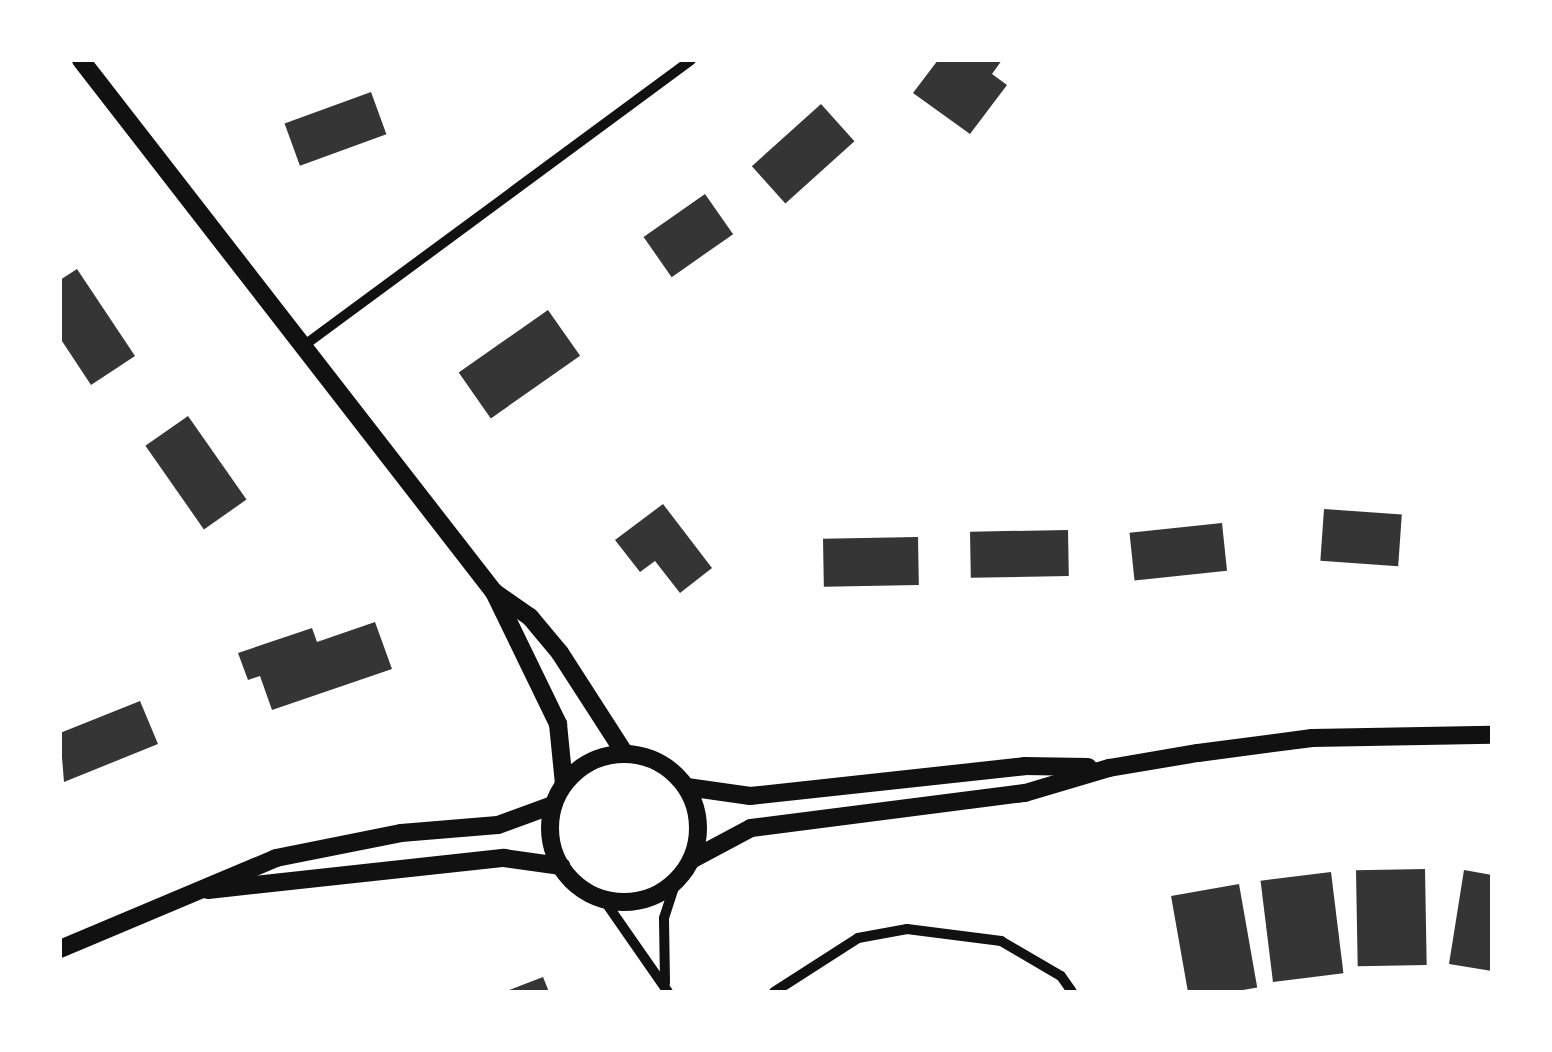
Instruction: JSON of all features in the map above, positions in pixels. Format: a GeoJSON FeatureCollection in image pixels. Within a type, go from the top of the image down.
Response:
{"type":"FeatureCollection","features":[{"type":"Feature","properties":{"kind":"street"},"geometry":{"type":"LineString","coordinates":[[80,60],[306,344],[494,592],[558,724],[564,784]]}},
{"type":"Feature","properties":{"kind":"street"},"geometry":{"type":"LineString","coordinates":[[306,344],[691,60]]}},
{"type":"Feature","properties":{"kind":"street"},"geometry":{"type":"LineString","coordinates":[[494,592],[530,616],[560,653],[625,754]]}},
{"type":"Feature","properties":{"kind":"street"},"geometry":{"type":"LineString","coordinates":[[666,988],[664,918],[676,881],[691,860],[751,828],[1025,792],[1109,768],[1312,738],[1492,735]]}},
{"type":"Feature","properties":{"kind":"street"},"geometry":{"type":"LineString","coordinates":[[676,881],[630,902],[604,900],[581,889],[560,866],[550,829],[553,806],[564,784],[591,762],[625,754],[669,768],[686,787],[696,810],[691,860]]}},
{"type":"Feature","properties":{"kind":"street"},"geometry":{"type":"LineString","coordinates":[[686,787],[755,796],[1024,766],[1109,768]]}},
{"type":"Feature","properties":{"kind":"street"},"geometry":{"type":"LineString","coordinates":[[60,949],[203,890],[236,871],[340,842],[498,825],[553,806]]}},
{"type":"Feature","properties":{"kind":"street"},"geometry":{"type":"LineString","coordinates":[[203,890],[504,858],[560,866]]}},
{"type":"Feature","properties":{"kind":"street"},"geometry":{"type":"LineString","coordinates":[[604,900],[666,988]]}},
{"type":"Feature","properties":{"kind":"street"},"geometry":{"type":"LineString","coordinates":[[774,992],[858,938],[906,929],[1001,941],[1061,976],[1072,992]]}},
{"type":"Feature","properties":{"kind":"building"},"geometry":{"type":"Polygon","coordinates":[[[938,60],[1002,60],[992,74],[1007,85],[970,134],[913,93],[938,60]]]}},
{"type":"Feature","properties":{"kind":"building"},"geometry":{"type":"Polygon","coordinates":[[[371,92],[386,134],[300,166],[285,123],[371,92]]]}},
{"type":"Feature","properties":{"kind":"building"},"geometry":{"type":"Polygon","coordinates":[[[821,104],[854,141],[785,203],[752,166],[821,104]]]}},
{"type":"Feature","properties":{"kind":"building"},"geometry":{"type":"Polygon","coordinates":[[[705,194],[733,234],[672,277],[644,237],[705,194]]]}},
{"type":"Feature","properties":{"kind":"building"},"geometry":{"type":"Polygon","coordinates":[[[77,269],[135,356],[91,385],[60,338],[60,280],[77,269]]]}},
{"type":"Feature","properties":{"kind":"building"},"geometry":{"type":"Polygon","coordinates":[[[548,310],[580,356],[491,418],[459,373],[548,310]]]}},
{"type":"Feature","properties":{"kind":"building"},"geometry":{"type":"Polygon","coordinates":[[[188,416],[247,500],[204,529],[145,446],[188,416]]]}},
{"type":"Feature","properties":{"kind":"building"},"geometry":{"type":"Polygon","coordinates":[[[663,504],[712,568],[680,593],[655,561],[640,572],[615,540],[663,504]]]}},
{"type":"Feature","properties":{"kind":"building"},"geometry":{"type":"Polygon","coordinates":[[[1324,509],[1402,514],[1398,566],[1320,561],[1324,509]]]}},
{"type":"Feature","properties":{"kind":"building"},"geometry":{"type":"Polygon","coordinates":[[[1222,523],[1227,571],[1135,580],[1130,533],[1222,523]]]}},
{"type":"Feature","properties":{"kind":"building"},"geometry":{"type":"Polygon","coordinates":[[[1068,530],[1069,576],[971,578],[970,532],[1068,530]]]}},
{"type":"Feature","properties":{"kind":"building"},"geometry":{"type":"Polygon","coordinates":[[[918,537],[919,585],[824,587],[823,539],[918,537]]]}},
{"type":"Feature","properties":{"kind":"building"},"geometry":{"type":"Polygon","coordinates":[[[375,622],[392,669],[272,710],[260,676],[248,680],[238,653],[312,628],[317,642],[375,622]]]}},
{"type":"Feature","properties":{"kind":"building"},"geometry":{"type":"Polygon","coordinates":[[[140,701],[158,744],[64,782],[60,733],[140,701]]]}},
{"type":"Feature","properties":{"kind":"building"},"geometry":{"type":"Polygon","coordinates":[[[1425,869],[1427,965],[1358,966],[1356,870],[1425,869]]]}},
{"type":"Feature","properties":{"kind":"building"},"geometry":{"type":"Polygon","coordinates":[[[1464,870],[1492,875],[1492,971],[1449,964],[1464,870]]]}},
{"type":"Feature","properties":{"kind":"building"},"geometry":{"type":"Polygon","coordinates":[[[1331,872],[1343,973],[1273,982],[1261,881],[1331,872]]]}},
{"type":"Feature","properties":{"kind":"building"},"geometry":{"type":"Polygon","coordinates":[[[1239,884],[1257,987],[1188,992],[1171,896],[1239,884]]]}},
{"type":"Feature","properties":{"kind":"building"},"geometry":{"type":"Polygon","coordinates":[[[543,977],[549,992],[504,992],[543,977]]]}}]}
